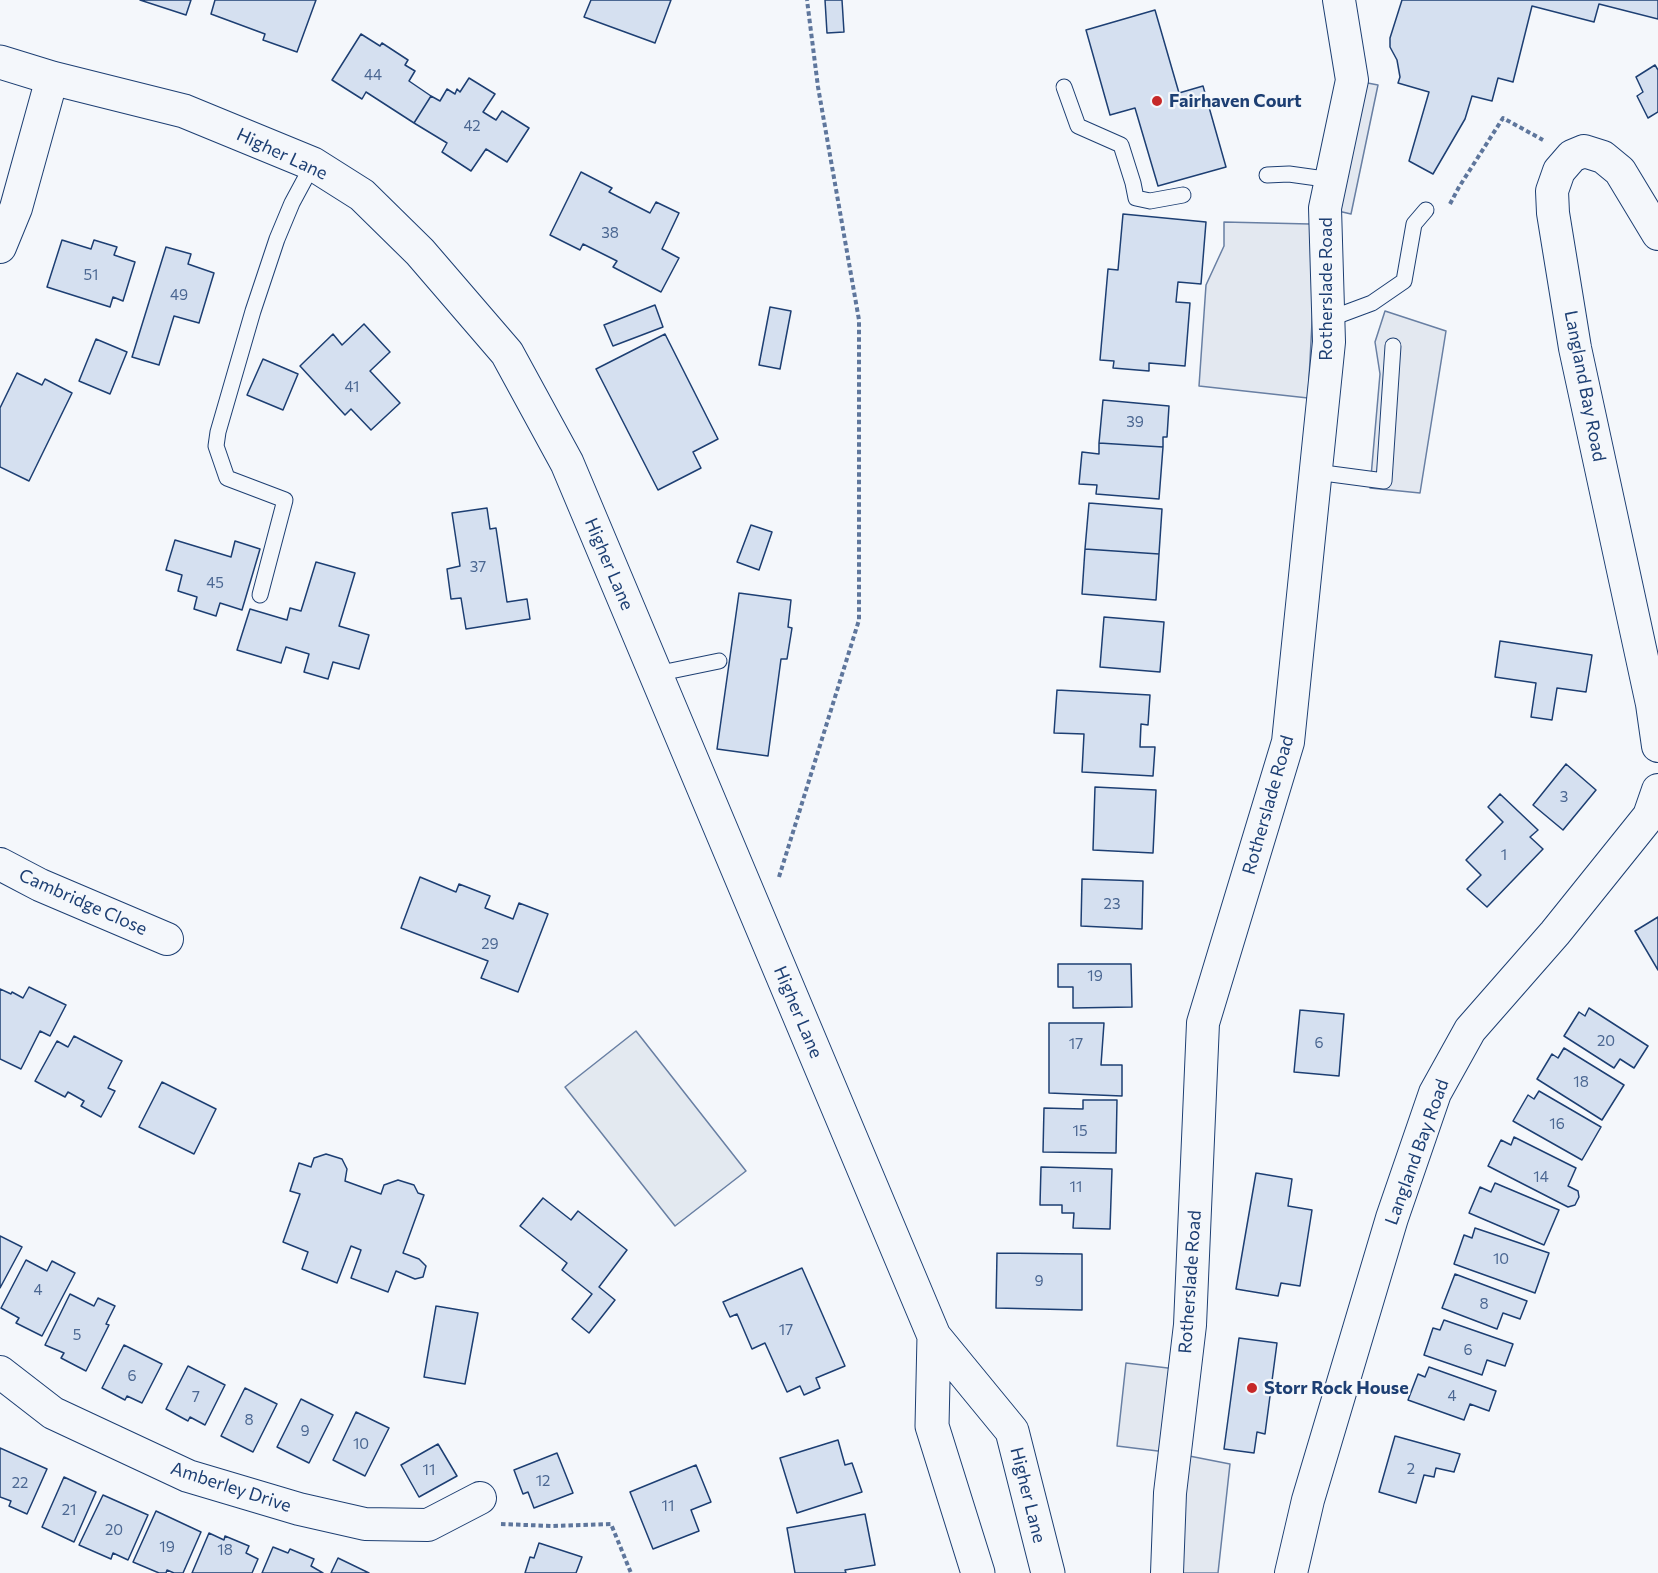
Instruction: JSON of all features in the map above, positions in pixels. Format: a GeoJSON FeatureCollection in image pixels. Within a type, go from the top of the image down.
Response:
{"type":"FeatureCollection","features":[{"type":"Feature","properties":{"kind":"street","name":"Rotherslade Road"},"geometry":{"type":"LineString","coordinates":[[1167,1573],[1170,1493],[1190,1325],[1203,1023],[1288,742],[1329,342],[1325,208],[1352,80],[1339,0]]}},
{"type":"Feature","properties":{"kind":"street","name":"Higher Lane"},"geometry":{"type":"LineString","coordinates":[[0,62],[52,78],[184,111],[313,164],[362,195],[420,252],[507,353],[567,463],[934,1336],[1012,1431],[1048,1573]]}},
{"type":"Feature","properties":{"kind":"street"},"geometry":{"type":"LineString","coordinates":[[0,246],[16,208],[52,78]]}},
{"type":"Feature","properties":{"kind":"street"},"geometry":{"type":"LineString","coordinates":[[1572,156],[1584,151],[1603,157],[1620,171],[1658,234]]}},
{"type":"Feature","properties":{"kind":"street","name":"Langland Bay Road"},"geometry":{"type":"LineString","coordinates":[[1572,156],[1559,171],[1552,191],[1553,213],[1575,348],[1652,704],[1658,746]]}},
{"type":"Feature","properties":{"kind":"street","name":"Langland Bay Road"},"geometry":{"type":"LineString","coordinates":[[1291,1573],[1308,1500],[1392,1218],[1435,1093],[1470,1030],[1555,933],[1649,816],[1658,790]]}},
{"type":"Feature","properties":{"kind":"street","name":"Cambridge Close"},"geometry":{"type":"LineString","coordinates":[[0,864],[40,885],[167,939]]}},
{"type":"Feature","properties":{"kind":"street","name":"Higher Lane"},"geometry":{"type":"LineString","coordinates":[[934,1336],[932,1426],[978,1573]]}},
{"type":"Feature","properties":{"kind":"street","name":"Amberley Drive"},"geometry":{"type":"LineString","coordinates":[[0,1372],[53,1413],[188,1476],[299,1509],[365,1524],[428,1525],[480,1498]]}},
{"type":"Feature","properties":{"kind":"lane"},"geometry":{"type":"LineString","coordinates":[[1064,87],[1078,126],[1121,146],[1136,198],[1150,201],[1183,195]]}},
{"type":"Feature","properties":{"kind":"lane"},"geometry":{"type":"LineString","coordinates":[[260,595],[285,501],[227,478],[216,446],[218,432],[277,239],[292,203],[313,164]]}},
{"type":"Feature","properties":{"kind":"lane"},"geometry":{"type":"LineString","coordinates":[[1267,175],[1289,174],[1332,180]]}},
{"type":"Feature","properties":{"kind":"lane"},"geometry":{"type":"LineString","coordinates":[[1329,319],[1372,303],[1404,281],[1414,224],[1426,210]]}},
{"type":"Feature","properties":{"kind":"lane"},"geometry":{"type":"LineString","coordinates":[[1316,472],[1384,481],[1393,346]]}},
{"type":"Feature","properties":{"kind":"lane"},"geometry":{"type":"LineString","coordinates":[[656,674],[719,661]]}},
{"type":"Feature","properties":{"kind":"path"},"geometry":{"type":"LineString","coordinates":[[783,863],[859,620],[859,320],[818,87],[807,0]]}},
{"type":"Feature","properties":{"kind":"path"},"geometry":{"type":"LineString","coordinates":[[1449,207],[1503,118],[1572,156]]}},
{"type":"Feature","properties":{"kind":"path"},"geometry":{"type":"LineString","coordinates":[[480,1498],[490,1524],[552,1526],[611,1524],[631,1573]]}},
{"type":"Feature","properties":{"kind":"shaded area"},"geometry":{"type":"Polygon","coordinates":[[[1352,80],[1378,85],[1351,214],[1325,208],[1352,80]]]}},
{"type":"Feature","properties":{"kind":"shaded area"},"geometry":{"type":"Polygon","coordinates":[[[1224,222],[1310,224],[1315,266],[1308,398],[1199,386],[1206,285],[1224,246],[1224,222]]]}},
{"type":"Feature","properties":{"kind":"shaded area"},"geometry":{"type":"Polygon","coordinates":[[[1385,311],[1446,331],[1420,493],[1370,488],[1380,374],[1375,342],[1385,311]]]}},
{"type":"Feature","properties":{"kind":"shaded area"},"geometry":{"type":"Polygon","coordinates":[[[636,1031],[746,1171],[675,1226],[565,1087],[636,1031]]]}},
{"type":"Feature","properties":{"kind":"shaded area"},"geometry":{"type":"Polygon","coordinates":[[[1126,1363],[1176,1369],[1166,1452],[1117,1446],[1126,1363]]]}},
{"type":"Feature","properties":{"kind":"shaded area"},"geometry":{"type":"Polygon","coordinates":[[[1174,1453],[1230,1464],[1218,1573],[1167,1573],[1174,1453]]]}},
{"type":"Feature","properties":{"kind":"building"},"geometry":{"type":"Polygon","coordinates":[[[140,0],[191,0],[186,15],[140,0]]]}},
{"type":"Feature","properties":{"kind":"building"},"geometry":{"type":"Polygon","coordinates":[[[215,0],[316,0],[297,52],[263,40],[265,34],[211,14],[215,0]]]}},
{"type":"Feature","properties":{"kind":"building"},"geometry":{"type":"Polygon","coordinates":[[[591,0],[671,0],[655,43],[584,17],[591,0]]]}},
{"type":"Feature","properties":{"kind":"building"},"geometry":{"type":"Polygon","coordinates":[[[825,0],[842,0],[844,32],[827,33],[825,0]]]}},
{"type":"Feature","properties":{"kind":"building"},"geometry":{"type":"Polygon","coordinates":[[[1402,0],[1658,0],[1658,19],[1599,4],[1594,22],[1532,6],[1513,82],[1498,78],[1492,101],[1472,96],[1465,119],[1433,174],[1409,161],[1429,92],[1398,83],[1400,77],[1397,60],[1390,47],[1390,38],[1402,0]]]}},
{"type":"Feature","properties":{"kind":"building","name":"Fairhaven Court"},"geometry":{"type":"Polygon","coordinates":[[[1155,10],[1179,93],[1203,86],[1226,167],[1158,186],[1135,108],[1110,115],[1086,30],[1155,10]]]}},
{"type":"Feature","properties":{"kind":"building"},"geometry":{"type":"Polygon","coordinates":[[[361,34],[380,46],[382,43],[408,60],[405,65],[415,71],[409,81],[431,96],[414,123],[366,92],[362,99],[332,80],[361,34]]]}},
{"type":"Feature","properties":{"kind":"building"},"geometry":{"type":"Polygon","coordinates":[[[1655,65],[1658,70],[1658,112],[1648,118],[1637,96],[1643,92],[1636,77],[1655,65]]]}},
{"type":"Feature","properties":{"kind":"building"},"geometry":{"type":"Polygon","coordinates":[[[469,78],[495,94],[483,112],[496,120],[502,111],[529,128],[507,162],[486,149],[471,171],[442,152],[447,143],[414,123],[431,96],[440,101],[447,89],[455,94],[457,89],[460,92],[469,78]]]}},
{"type":"Feature","properties":{"kind":"building"},"geometry":{"type":"Polygon","coordinates":[[[581,172],[612,188],[609,192],[650,213],[656,202],[679,213],[662,249],[679,258],[661,292],[613,267],[617,261],[583,244],[580,250],[550,235],[581,172]]]}},
{"type":"Feature","properties":{"kind":"building"},"geometry":{"type":"Polygon","coordinates":[[[1123,214],[1206,222],[1201,284],[1178,282],[1176,302],[1190,303],[1185,366],[1149,363],[1149,371],[1113,368],[1114,361],[1100,360],[1108,269],[1118,270],[1123,214]]]}},
{"type":"Feature","properties":{"kind":"building"},"geometry":{"type":"Polygon","coordinates":[[[62,240],[91,249],[94,240],[117,247],[114,255],[135,262],[123,301],[113,297],[110,307],[47,287],[62,240]]]}},
{"type":"Feature","properties":{"kind":"building"},"geometry":{"type":"Polygon","coordinates":[[[166,247],[191,254],[188,264],[214,273],[199,323],[174,316],[159,365],[132,357],[166,247]]]}},
{"type":"Feature","properties":{"kind":"building"},"geometry":{"type":"Polygon","coordinates":[[[655,305],[663,327],[613,346],[604,325],[655,305]]]}},
{"type":"Feature","properties":{"kind":"building"},"geometry":{"type":"Polygon","coordinates":[[[770,307],[791,311],[780,369],[759,365],[770,307]]]}},
{"type":"Feature","properties":{"kind":"building"},"geometry":{"type":"Polygon","coordinates":[[[364,324],[390,352],[370,371],[400,403],[371,430],[351,409],[345,415],[300,366],[333,334],[342,345],[364,324]]]}},
{"type":"Feature","properties":{"kind":"building"},"geometry":{"type":"Polygon","coordinates":[[[665,334],[718,439],[693,452],[701,468],[658,490],[596,369],[665,334]]]}},
{"type":"Feature","properties":{"kind":"building"},"geometry":{"type":"Polygon","coordinates":[[[96,339],[127,352],[110,394],[79,381],[96,339]]]}},
{"type":"Feature","properties":{"kind":"building"},"geometry":{"type":"Polygon","coordinates":[[[263,359],[298,374],[283,410],[247,395],[263,359]]]}},
{"type":"Feature","properties":{"kind":"building"},"geometry":{"type":"Polygon","coordinates":[[[17,373],[42,385],[45,379],[72,393],[29,481],[0,467],[0,408],[17,373]]]}},
{"type":"Feature","properties":{"kind":"building"},"geometry":{"type":"Polygon","coordinates":[[[1103,400],[1169,406],[1167,437],[1163,437],[1163,447],[1099,443],[1103,400]]]}},
{"type":"Feature","properties":{"kind":"building"},"geometry":{"type":"Polygon","coordinates":[[[1099,443],[1163,447],[1159,499],[1096,494],[1097,485],[1079,484],[1082,452],[1099,454],[1099,443]]]}},
{"type":"Feature","properties":{"kind":"building"},"geometry":{"type":"Polygon","coordinates":[[[1089,503],[1162,509],[1159,554],[1085,549],[1089,503]]]}},
{"type":"Feature","properties":{"kind":"building"},"geometry":{"type":"Polygon","coordinates":[[[487,508],[490,529],[496,528],[507,602],[527,599],[530,619],[466,629],[461,598],[451,599],[447,569],[460,566],[452,513],[487,508]]]}},
{"type":"Feature","properties":{"kind":"building"},"geometry":{"type":"Polygon","coordinates":[[[751,525],[772,532],[759,570],[737,562],[751,525]]]}},
{"type":"Feature","properties":{"kind":"building"},"geometry":{"type":"Polygon","coordinates":[[[175,540],[231,557],[235,541],[260,549],[242,610],[220,603],[216,616],[194,609],[197,597],[178,591],[182,575],[166,570],[175,540]]]}},
{"type":"Feature","properties":{"kind":"building"},"geometry":{"type":"Polygon","coordinates":[[[1085,549],[1159,554],[1156,600],[1082,594],[1085,549]]]}},
{"type":"Feature","properties":{"kind":"building"},"geometry":{"type":"Polygon","coordinates":[[[316,562],[355,573],[339,626],[369,635],[359,669],[333,662],[328,679],[304,672],[309,654],[286,647],[281,663],[237,650],[250,609],[287,620],[290,608],[301,611],[316,562]]]}},
{"type":"Feature","properties":{"kind":"building"},"geometry":{"type":"Polygon","coordinates":[[[739,593],[791,600],[788,627],[792,628],[787,659],[781,659],[768,756],[717,749],[739,593]]]}},
{"type":"Feature","properties":{"kind":"building"},"geometry":{"type":"Polygon","coordinates":[[[1104,617],[1164,622],[1160,672],[1100,667],[1104,617]]]}},
{"type":"Feature","properties":{"kind":"building"},"geometry":{"type":"Polygon","coordinates":[[[1500,641],[1592,655],[1586,692],[1557,688],[1552,720],[1531,717],[1536,683],[1495,677],[1500,641]]]}},
{"type":"Feature","properties":{"kind":"building"},"geometry":{"type":"Polygon","coordinates":[[[1057,690],[1150,695],[1148,725],[1141,724],[1140,747],[1155,747],[1153,776],[1082,772],[1084,734],[1054,733],[1057,690]]]}},
{"type":"Feature","properties":{"kind":"building"},"geometry":{"type":"Polygon","coordinates":[[[1566,764],[1596,790],[1563,830],[1533,805],[1566,764]]]}},
{"type":"Feature","properties":{"kind":"building"},"geometry":{"type":"Polygon","coordinates":[[[1095,787],[1156,790],[1153,853],[1093,850],[1095,787]]]}},
{"type":"Feature","properties":{"kind":"building"},"geometry":{"type":"Polygon","coordinates":[[[1500,794],[1538,830],[1530,837],[1543,849],[1487,907],[1467,889],[1481,875],[1466,860],[1503,822],[1488,807],[1500,794]]]}},
{"type":"Feature","properties":{"kind":"building"},"geometry":{"type":"Polygon","coordinates":[[[420,877],[456,892],[459,884],[490,896],[485,908],[513,919],[519,903],[548,914],[518,992],[481,978],[488,961],[401,928],[420,877]]]}},
{"type":"Feature","properties":{"kind":"building"},"geometry":{"type":"Polygon","coordinates":[[[1082,879],[1143,881],[1142,929],[1081,926],[1082,879]]]}},
{"type":"Feature","properties":{"kind":"building"},"geometry":{"type":"Polygon","coordinates":[[[1658,917],[1658,970],[1635,931],[1658,917]]]}},
{"type":"Feature","properties":{"kind":"building"},"geometry":{"type":"Polygon","coordinates":[[[1058,964],[1131,964],[1132,1007],[1073,1008],[1073,987],[1058,987],[1058,964]]]}},
{"type":"Feature","properties":{"kind":"building"},"geometry":{"type":"Polygon","coordinates":[[[29,987],[66,1005],[50,1036],[40,1031],[21,1069],[0,1059],[0,989],[23,998],[29,987]]]}},
{"type":"Feature","properties":{"kind":"building"},"geometry":{"type":"Polygon","coordinates":[[[1589,1008],[1648,1046],[1634,1068],[1620,1059],[1614,1068],[1564,1036],[1579,1012],[1585,1016],[1589,1008]]]}},
{"type":"Feature","properties":{"kind":"building"},"geometry":{"type":"Polygon","coordinates":[[[1300,1010],[1344,1014],[1339,1076],[1294,1072],[1300,1010]]]}},
{"type":"Feature","properties":{"kind":"building"},"geometry":{"type":"Polygon","coordinates":[[[1049,1023],[1104,1023],[1101,1065],[1122,1065],[1122,1096],[1049,1093],[1049,1023]]]}},
{"type":"Feature","properties":{"kind":"building"},"geometry":{"type":"Polygon","coordinates":[[[74,1036],[122,1061],[108,1088],[115,1091],[101,1117],[81,1106],[84,1101],[68,1092],[65,1097],[35,1081],[57,1041],[68,1047],[74,1036]]]}},
{"type":"Feature","properties":{"kind":"building"},"geometry":{"type":"Polygon","coordinates":[[[1564,1048],[1624,1085],[1602,1120],[1537,1079],[1552,1054],[1558,1058],[1564,1048]]]}},
{"type":"Feature","properties":{"kind":"building"},"geometry":{"type":"Polygon","coordinates":[[[162,1082],[216,1109],[194,1154],[139,1127],[162,1082]]]}},
{"type":"Feature","properties":{"kind":"building"},"geometry":{"type":"Polygon","coordinates":[[[1539,1091],[1601,1127],[1582,1160],[1513,1121],[1528,1095],[1534,1099],[1539,1091]]]}},
{"type":"Feature","properties":{"kind":"building"},"geometry":{"type":"Polygon","coordinates":[[[1083,1100],[1117,1100],[1116,1153],[1043,1152],[1044,1108],[1083,1109],[1083,1100]]]}},
{"type":"Feature","properties":{"kind":"building"},"geometry":{"type":"Polygon","coordinates":[[[1514,1137],[1576,1168],[1568,1186],[1578,1191],[1579,1197],[1575,1205],[1568,1207],[1488,1166],[1501,1140],[1511,1145],[1514,1137]]]}},
{"type":"Feature","properties":{"kind":"building"},"geometry":{"type":"Polygon","coordinates":[[[326,1154],[342,1159],[347,1169],[345,1181],[381,1194],[384,1185],[398,1180],[414,1185],[418,1193],[424,1195],[403,1253],[419,1259],[426,1266],[423,1277],[415,1279],[396,1271],[388,1292],[351,1278],[361,1250],[351,1246],[337,1283],[302,1269],[308,1252],[283,1242],[300,1194],[290,1191],[299,1163],[311,1167],[314,1158],[326,1154]]]}},
{"type":"Feature","properties":{"kind":"building"},"geometry":{"type":"Polygon","coordinates":[[[1041,1167],[1112,1169],[1110,1229],[1073,1228],[1074,1213],[1062,1213],[1062,1205],[1040,1205],[1041,1167]]]}},
{"type":"Feature","properties":{"kind":"building"},"geometry":{"type":"Polygon","coordinates":[[[1256,1173],[1292,1179],[1288,1206],[1312,1210],[1300,1286],[1281,1283],[1278,1296],[1236,1289],[1256,1173]]]}},
{"type":"Feature","properties":{"kind":"building"},"geometry":{"type":"Polygon","coordinates":[[[1495,1183],[1559,1210],[1544,1245],[1469,1213],[1480,1187],[1491,1192],[1495,1183]]]}},
{"type":"Feature","properties":{"kind":"building"},"geometry":{"type":"Polygon","coordinates":[[[543,1198],[571,1220],[578,1211],[627,1250],[599,1287],[615,1300],[589,1333],[572,1319],[592,1294],[562,1270],[567,1263],[520,1226],[543,1198]]]}},
{"type":"Feature","properties":{"kind":"building"},"geometry":{"type":"Polygon","coordinates":[[[1475,1228],[1549,1253],[1535,1293],[1454,1264],[1464,1235],[1472,1238],[1475,1228]]]}},
{"type":"Feature","properties":{"kind":"building"},"geometry":{"type":"Polygon","coordinates":[[[0,1236],[22,1247],[0,1288],[0,1236]]]}},
{"type":"Feature","properties":{"kind":"building"},"geometry":{"type":"Polygon","coordinates":[[[997,1253],[1082,1254],[1082,1310],[996,1308],[997,1253]]]}},
{"type":"Feature","properties":{"kind":"building"},"geometry":{"type":"Polygon","coordinates":[[[26,1260],[47,1271],[52,1261],[75,1273],[42,1336],[16,1323],[19,1318],[1,1308],[26,1260]]]}},
{"type":"Feature","properties":{"kind":"building"},"geometry":{"type":"Polygon","coordinates":[[[802,1268],[845,1366],[816,1378],[820,1388],[804,1395],[800,1386],[787,1392],[765,1343],[752,1349],[737,1314],[730,1317],[723,1302],[802,1268]]]}},
{"type":"Feature","properties":{"kind":"building"},"geometry":{"type":"Polygon","coordinates":[[[1455,1274],[1527,1301],[1520,1319],[1503,1313],[1497,1329],[1442,1308],[1455,1274]]]}},
{"type":"Feature","properties":{"kind":"building"},"geometry":{"type":"Polygon","coordinates":[[[70,1294],[94,1306],[98,1298],[115,1306],[106,1324],[109,1325],[86,1371],[61,1358],[64,1353],[45,1345],[70,1294]]]}},
{"type":"Feature","properties":{"kind":"building"},"geometry":{"type":"Polygon","coordinates":[[[436,1306],[478,1313],[465,1384],[424,1377],[436,1306]]]}},
{"type":"Feature","properties":{"kind":"building"},"geometry":{"type":"Polygon","coordinates":[[[1444,1320],[1513,1344],[1505,1366],[1487,1360],[1482,1375],[1424,1355],[1433,1328],[1440,1330],[1444,1320]]]}},
{"type":"Feature","properties":{"kind":"building","name":"Storr Rock House"},"geometry":{"type":"Polygon","coordinates":[[[1239,1338],[1277,1343],[1265,1434],[1257,1432],[1254,1453],[1224,1449],[1239,1338]]]}},
{"type":"Feature","properties":{"kind":"building"},"geometry":{"type":"Polygon","coordinates":[[[124,1345],[162,1364],[142,1403],[127,1396],[125,1400],[102,1388],[124,1345]]]}},
{"type":"Feature","properties":{"kind":"building"},"geometry":{"type":"Polygon","coordinates":[[[188,1366],[225,1385],[205,1425],[190,1417],[188,1421],[166,1409],[188,1366]]]}},
{"type":"Feature","properties":{"kind":"building"},"geometry":{"type":"Polygon","coordinates":[[[1429,1367],[1496,1391],[1489,1411],[1470,1404],[1464,1420],[1408,1400],[1418,1374],[1425,1377],[1429,1367]]]}},
{"type":"Feature","properties":{"kind":"building"},"geometry":{"type":"Polygon","coordinates":[[[245,1388],[277,1404],[253,1452],[221,1436],[245,1388]]]}},
{"type":"Feature","properties":{"kind":"building"},"geometry":{"type":"Polygon","coordinates":[[[301,1399],[333,1415],[309,1463],[277,1447],[301,1399]]]}},
{"type":"Feature","properties":{"kind":"building"},"geometry":{"type":"Polygon","coordinates":[[[356,1412],[389,1428],[365,1476],[333,1460],[356,1412]]]}},
{"type":"Feature","properties":{"kind":"building"},"geometry":{"type":"Polygon","coordinates":[[[1395,1436],[1460,1454],[1454,1472],[1436,1468],[1434,1477],[1424,1475],[1416,1503],[1379,1492],[1395,1436]]]}},
{"type":"Feature","properties":{"kind":"building"},"geometry":{"type":"Polygon","coordinates":[[[838,1440],[845,1465],[852,1463],[862,1492],[797,1513],[780,1458],[838,1440]]]}},
{"type":"Feature","properties":{"kind":"building"},"geometry":{"type":"Polygon","coordinates":[[[438,1444],[457,1476],[419,1497],[401,1465],[438,1444]]]}},
{"type":"Feature","properties":{"kind":"building"},"geometry":{"type":"Polygon","coordinates":[[[0,1448],[47,1469],[27,1514],[9,1506],[11,1501],[0,1497],[0,1448]]]}},
{"type":"Feature","properties":{"kind":"building"},"geometry":{"type":"Polygon","coordinates":[[[557,1453],[573,1493],[534,1508],[528,1492],[523,1494],[514,1470],[557,1453]]]}},
{"type":"Feature","properties":{"kind":"building"},"geometry":{"type":"Polygon","coordinates":[[[696,1465],[711,1502],[691,1510],[699,1531],[653,1549],[630,1492],[696,1465]]]}},
{"type":"Feature","properties":{"kind":"building"},"geometry":{"type":"Polygon","coordinates":[[[64,1477],[96,1492],[74,1542],[42,1527],[64,1477]]]}},
{"type":"Feature","properties":{"kind":"building"},"geometry":{"type":"Polygon","coordinates":[[[103,1495],[148,1515],[128,1560],[113,1553],[111,1559],[79,1545],[103,1495]]]}},
{"type":"Feature","properties":{"kind":"building"},"geometry":{"type":"Polygon","coordinates":[[[156,1511],[201,1532],[183,1573],[167,1570],[166,1573],[159,1573],[133,1562],[156,1511]]]}},
{"type":"Feature","properties":{"kind":"building"},"geometry":{"type":"Polygon","coordinates":[[[865,1514],[875,1565],[845,1570],[846,1573],[795,1573],[787,1528],[865,1514]]]}},
{"type":"Feature","properties":{"kind":"building"},"geometry":{"type":"Polygon","coordinates":[[[209,1533],[224,1540],[225,1536],[249,1546],[246,1553],[258,1559],[252,1573],[192,1573],[209,1533]]]}},
{"type":"Feature","properties":{"kind":"building"},"geometry":{"type":"Polygon","coordinates":[[[539,1543],[582,1557],[576,1573],[525,1573],[530,1557],[534,1558],[539,1543]]]}},
{"type":"Feature","properties":{"kind":"building"},"geometry":{"type":"Polygon","coordinates":[[[273,1547],[288,1553],[290,1549],[314,1559],[311,1566],[323,1573],[262,1573],[273,1547]]]}},
{"type":"Feature","properties":{"kind":"building"},"geometry":{"type":"Polygon","coordinates":[[[338,1558],[369,1573],[331,1573],[338,1558]]]}},
{"type":"Feature","properties":{"kind":"place","name":"Fairhaven Court"},"geometry":{"type":"Point","coordinates":[1157,101]}},
{"type":"Feature","properties":{"kind":"place","name":"Storr Rock House"},"geometry":{"type":"Point","coordinates":[1252,1388]}}]}
